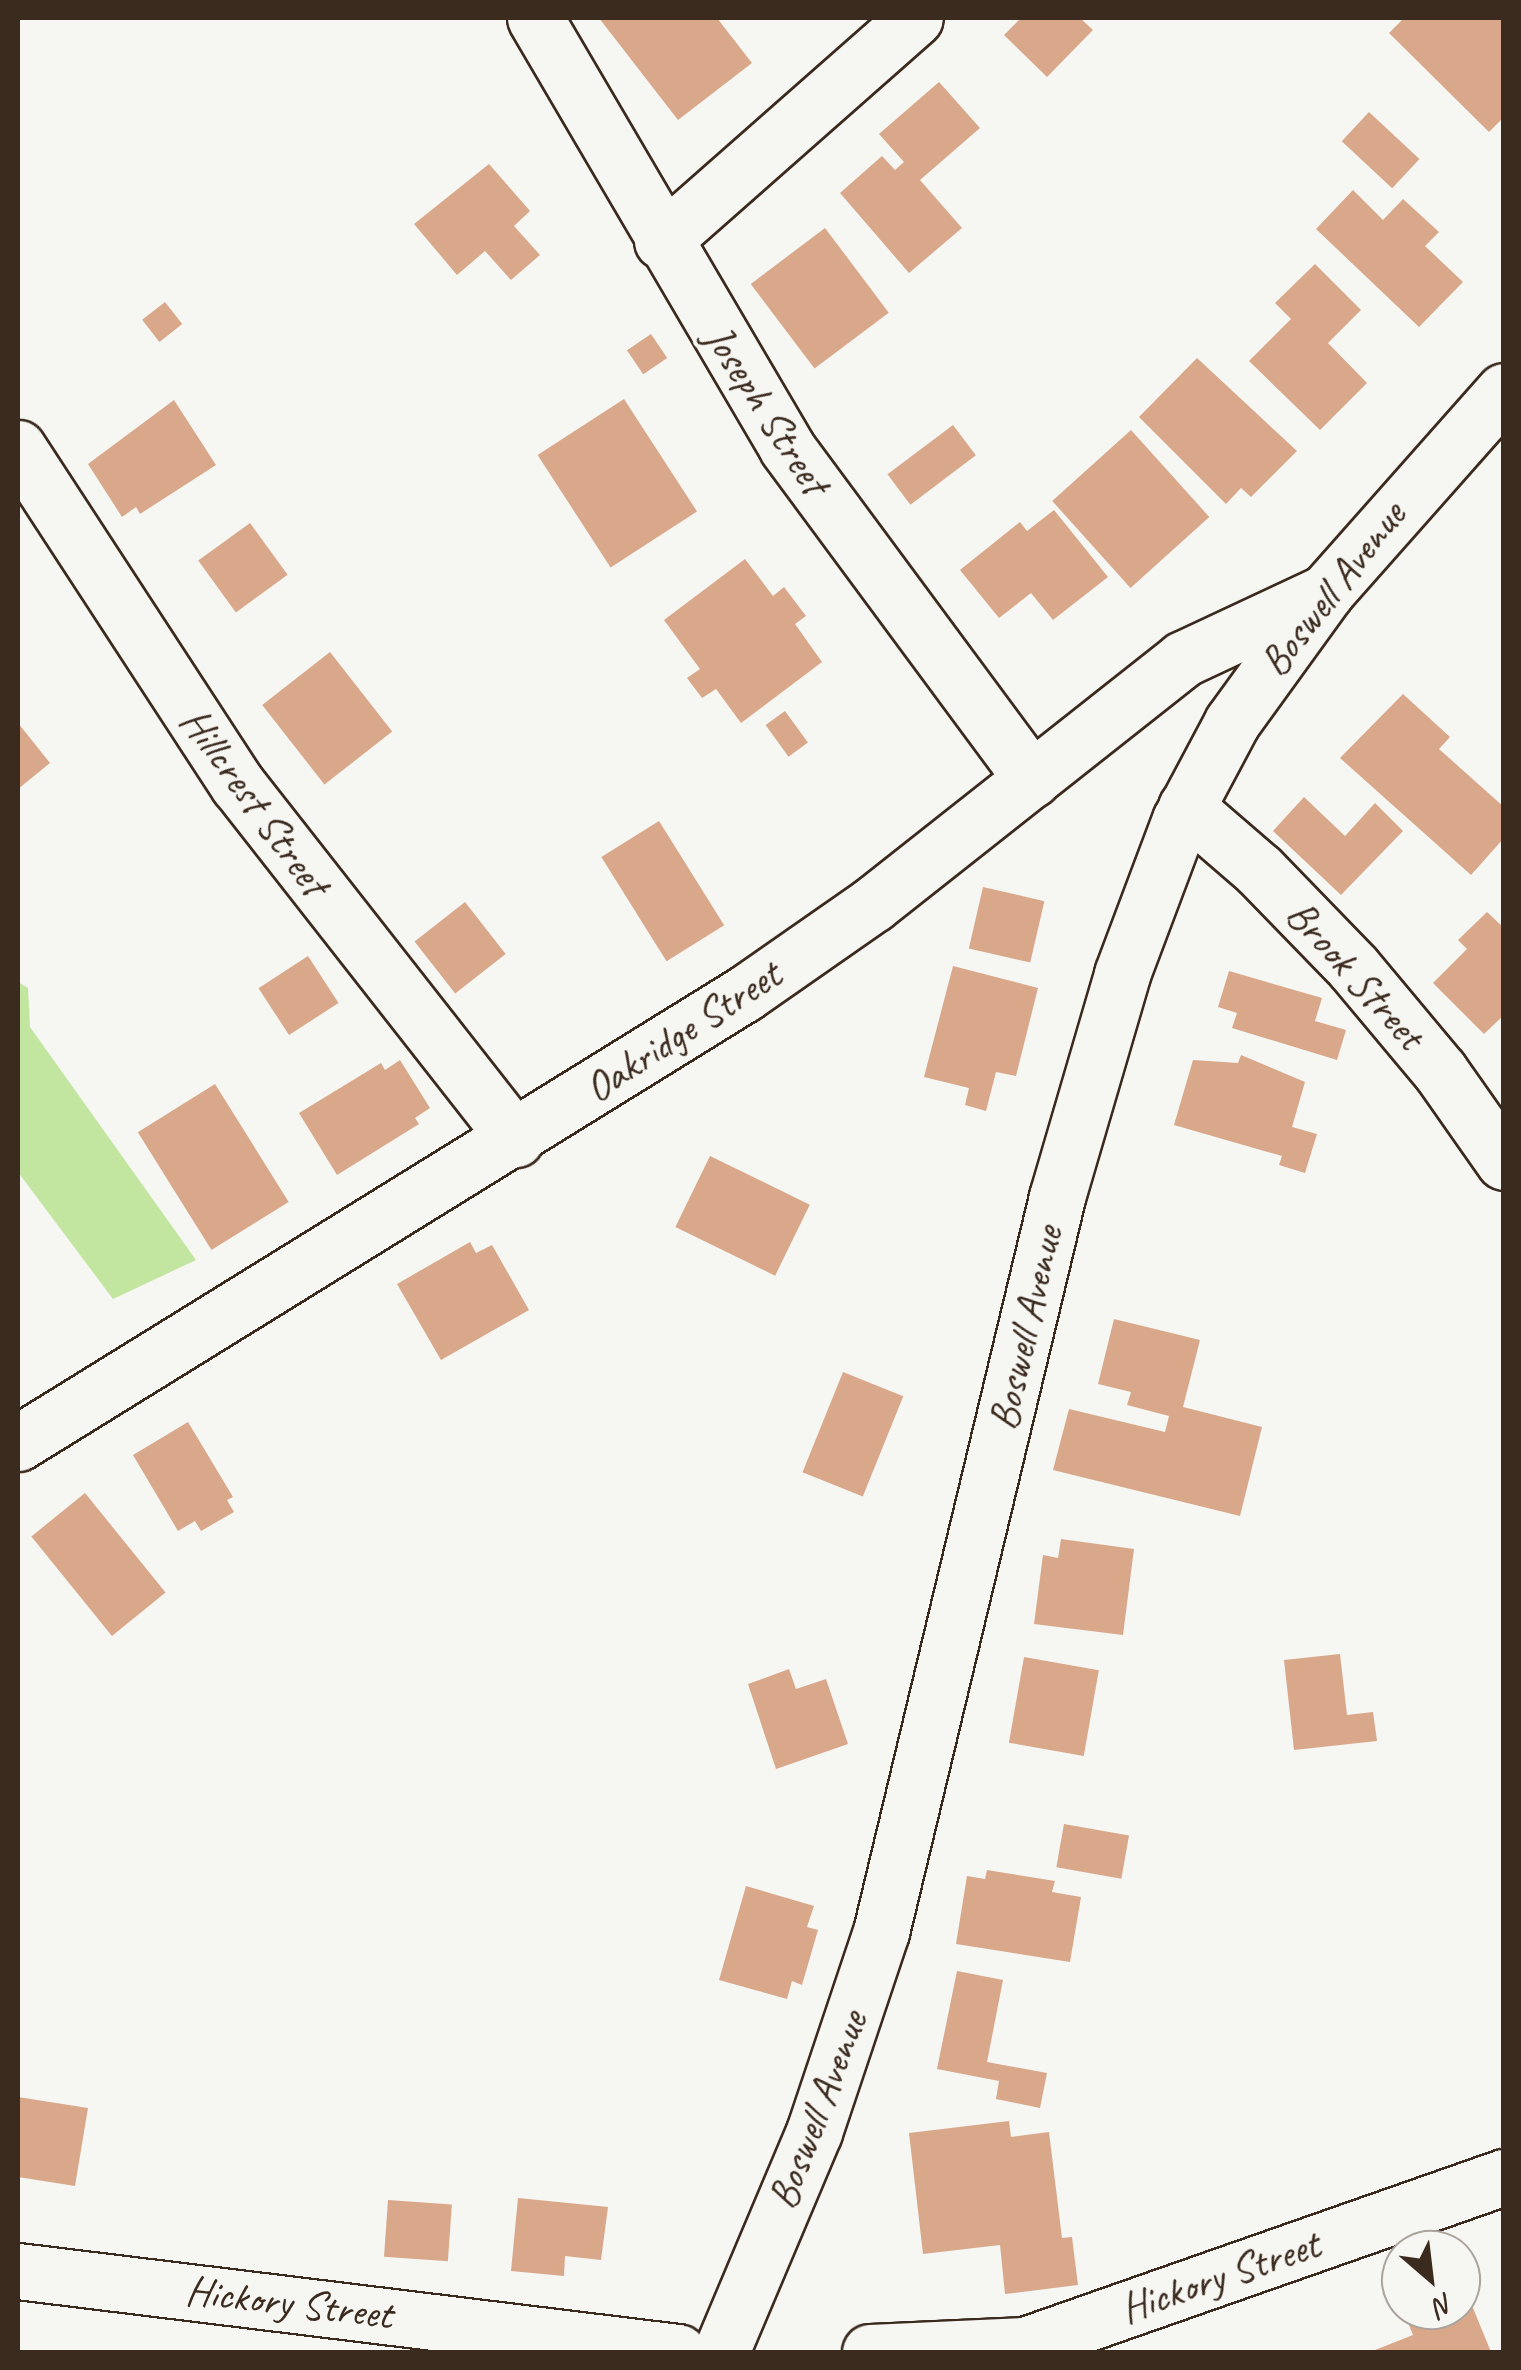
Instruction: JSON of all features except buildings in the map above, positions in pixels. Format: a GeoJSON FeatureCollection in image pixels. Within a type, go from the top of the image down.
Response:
{"type":"FeatureCollection","features":[{"type":"Feature","properties":{"kind":"street","name":"Joseph Street"},"geometry":{"type":"LineString","coordinates":[[535,18],[662,241],[787,448],[1032,780]]}},
{"type":"Feature","properties":{"kind":"street"},"geometry":{"type":"LineString","coordinates":[[662,241],[915,18]]}},
{"type":"Feature","properties":{"kind":"street","name":"Boswell Avenue"},"geometry":{"type":"LineString","coordinates":[[722,2352],[814,2132],[880,1932],[1057,1197],[1122,974],[1186,808],[1232,722],[1326,592],[1504,390]]}},
{"type":"Feature","properties":{"kind":"street","name":"Hillcrest Street"},"geometry":{"type":"LineString","coordinates":[[18,448],[238,785],[516,1139]]}},
{"type":"Feature","properties":{"kind":"street","name":"Oakridge Street"},"geometry":{"type":"LineString","coordinates":[[18,1443],[516,1139],[809,949],[1032,780],[1183,658],[1326,592]]}},
{"type":"Feature","properties":{"kind":"street","name":"Brook Street"},"geometry":{"type":"LineString","coordinates":[[1186,808],[1259,870],[1352,968],[1440,1071],[1504,1162]]}},
{"type":"Feature","properties":{"kind":"street","name":"Hickory Street"},"geometry":{"type":"LineString","coordinates":[[870,2352],[1026,2349],[1504,2177]]}},
{"type":"Feature","properties":{"kind":"street","name":"Hickory Street"},"geometry":{"type":"LineString","coordinates":[[18,2271],[678,2352]]}},
{"type":"Feature","properties":{"kind":"green space"},"geometry":{"type":"Polygon","coordinates":[[[18,982],[28,988],[30,1027],[196,1260],[113,1299],[18,1172],[18,982]]]}}]}
